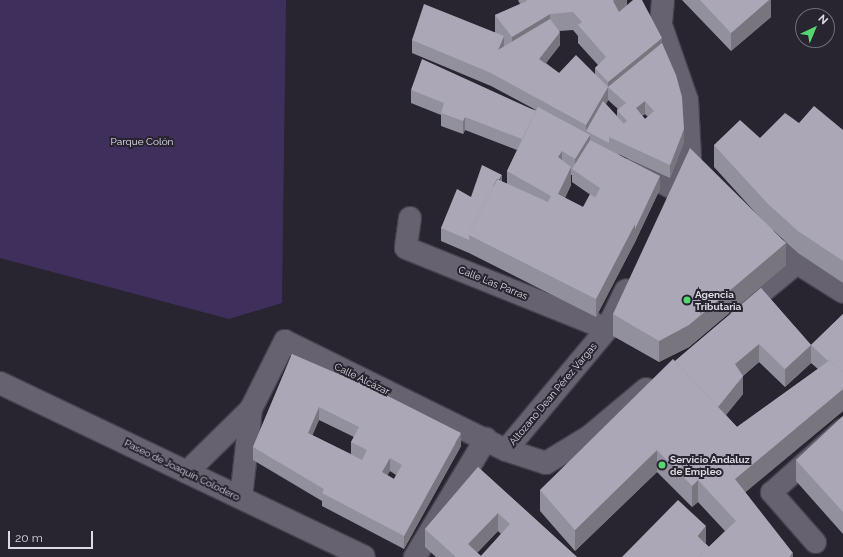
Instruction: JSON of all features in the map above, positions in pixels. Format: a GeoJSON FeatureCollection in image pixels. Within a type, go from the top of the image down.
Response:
{"type":"FeatureCollection","features":[{"type":"Feature","properties":{"kind":"street"},"geometry":{"type":"LineString","coordinates":[[663,0],[661,25],[687,100],[698,165],[675,189],[665,210]]}},
{"type":"Feature","properties":{"kind":"street"},"geometry":{"type":"LineString","coordinates":[[618,160],[675,189]]}},
{"type":"Feature","properties":{"kind":"street","name":"Calle Las Parras"},"geometry":{"type":"LineString","coordinates":[[410,218],[406,248],[607,329]]}},
{"type":"Feature","properties":{"kind":"street"},"geometry":{"type":"LineString","coordinates":[[770,236],[797,263],[843,292]]}},
{"type":"Feature","properties":{"kind":"street"},"geometry":{"type":"LineString","coordinates":[[724,324],[797,263]]}},
{"type":"Feature","properties":{"kind":"street","name":"Altozano Dean Pérez Vargas"},"geometry":{"type":"LineString","coordinates":[[634,273],[607,329],[506,450],[546,463],[590,436],[663,375]]}},
{"type":"Feature","properties":{"kind":"street","name":"Calle Alcázar"},"geometry":{"type":"LineString","coordinates":[[187,472],[251,409],[285,341],[506,450]]}},
{"type":"Feature","properties":{"kind":"street","name":"Paseo de Joaquín Colodero"},"geometry":{"type":"LineString","coordinates":[[0,383],[364,557]]}},
{"type":"Feature","properties":{"kind":"street","name":"Calle Alcázar"},"geometry":{"type":"LineString","coordinates":[[242,498],[251,409]]}},
{"type":"Feature","properties":{"kind":"street"},"geometry":{"type":"LineString","coordinates":[[815,542],[771,492],[843,428]]}},
{"type":"Feature","properties":{"kind":"street"},"geometry":{"type":"LineString","coordinates":[[415,557],[486,439]]}},
{"type":"Feature","properties":{"kind":"green space","name":"Parque Colón"},"geometry":{"type":"Polygon","coordinates":[[[0,0],[286,0],[282,303],[229,319],[0,258],[0,0]]]}},
{"type":"Feature","properties":{"kind":"building"},"geometry":{"type":"Polygon","coordinates":[[[526,0],[614,0],[613,1],[619,12],[633,0],[642,0],[662,38],[608,82],[595,68],[606,57],[578,25],[582,22],[573,12],[550,14],[512,37],[495,15],[527,1],[526,0]]]}},
{"type":"Feature","properties":{"kind":"building"},"geometry":{"type":"Polygon","coordinates":[[[700,0],[769,0],[731,33],[700,0]]]}},
{"type":"Feature","properties":{"kind":"building"},"geometry":{"type":"Polygon","coordinates":[[[424,4],[504,36],[498,50],[550,19],[560,32],[539,59],[559,73],[576,55],[608,87],[586,125],[491,73],[412,40],[424,4]]]}},
{"type":"Feature","properties":{"kind":"building"},"geometry":{"type":"Polygon","coordinates":[[[662,43],[676,75],[682,97],[684,129],[670,165],[609,137],[627,121],[617,110],[626,103],[608,87],[662,43]],[[645,101],[636,108],[645,119],[654,111],[645,101]]]}},
{"type":"Feature","properties":{"kind":"building"},"geometry":{"type":"Polygon","coordinates":[[[422,59],[536,111],[522,139],[465,117],[463,121],[441,113],[444,103],[411,90],[422,59]]]}},
{"type":"Feature","properties":{"kind":"building"},"geometry":{"type":"Polygon","coordinates":[[[603,101],[624,124],[609,137],[609,143],[586,131],[603,101]]]}},
{"type":"Feature","properties":{"kind":"building"},"geometry":{"type":"Polygon","coordinates":[[[814,106],[843,130],[843,261],[798,231],[768,204],[714,145],[740,120],[760,138],[785,113],[799,123],[814,106]]]}},
{"type":"Feature","properties":{"kind":"building"},"geometry":{"type":"Polygon","coordinates":[[[538,107],[590,135],[575,159],[562,151],[558,157],[571,167],[558,194],[583,207],[590,194],[635,224],[596,299],[469,235],[497,179],[548,202],[551,196],[507,171],[538,107]]]}},
{"type":"Feature","properties":{"kind":"building"},"geometry":{"type":"Polygon","coordinates":[[[590,140],[660,176],[635,229],[635,224],[595,198],[600,188],[572,169],[590,140]]]}},
{"type":"Feature","properties":{"kind":"building","name":"Agencia Tributaria"},"geometry":{"type":"Polygon","coordinates":[[[690,148],[786,243],[689,325],[659,341],[613,314],[690,148]]]}},
{"type":"Feature","properties":{"kind":"building"},"geometry":{"type":"Polygon","coordinates":[[[482,165],[502,175],[499,180],[497,179],[469,235],[469,240],[441,228],[457,189],[471,197],[482,165]]]}},
{"type":"Feature","properties":{"kind":"building"},"geometry":{"type":"Polygon","coordinates":[[[761,288],[811,345],[785,369],[759,344],[735,364],[743,376],[718,407],[675,361],[761,288]]]}},
{"type":"Feature","properties":{"kind":"building"},"geometry":{"type":"Polygon","coordinates":[[[843,314],[843,372],[830,360],[828,361],[811,345],[843,314]]]}},
{"type":"Feature","properties":{"kind":"building"},"geometry":{"type":"Polygon","coordinates":[[[292,354],[378,391],[461,433],[404,536],[322,493],[324,489],[253,447],[292,354]],[[319,407],[308,433],[362,460],[367,450],[351,442],[359,427],[319,407]],[[390,458],[382,472],[394,479],[402,465],[390,458]]]}},
{"type":"Feature","properties":{"kind":"building"},"geometry":{"type":"Polygon","coordinates":[[[673,359],[737,427],[830,360],[843,372],[843,389],[735,479],[793,553],[789,557],[698,557],[736,521],[698,480],[692,486],[657,450],[575,530],[540,490],[673,359]]]}},
{"type":"Feature","properties":{"kind":"building"},"geometry":{"type":"Polygon","coordinates":[[[843,416],[843,512],[796,460],[843,416]]]}},
{"type":"Feature","properties":{"kind":"building"},"geometry":{"type":"Polygon","coordinates":[[[478,467],[577,557],[456,557],[425,529],[478,467]],[[498,513],[468,544],[481,556],[510,524],[498,513]]]}},
{"type":"Feature","properties":{"kind":"building"},"geometry":{"type":"Polygon","coordinates":[[[678,500],[706,526],[698,536],[709,547],[698,557],[622,557],[678,500]]]}},
{"type":"Feature","properties":{"kind":"place","name":"Agencia Tributaria"},"geometry":{"type":"Point","coordinates":[687,300]}},
{"type":"Feature","properties":{"kind":"place","name":"Servicio Andaluz de Empleo"},"geometry":{"type":"Point","coordinates":[662,465]}}]}
